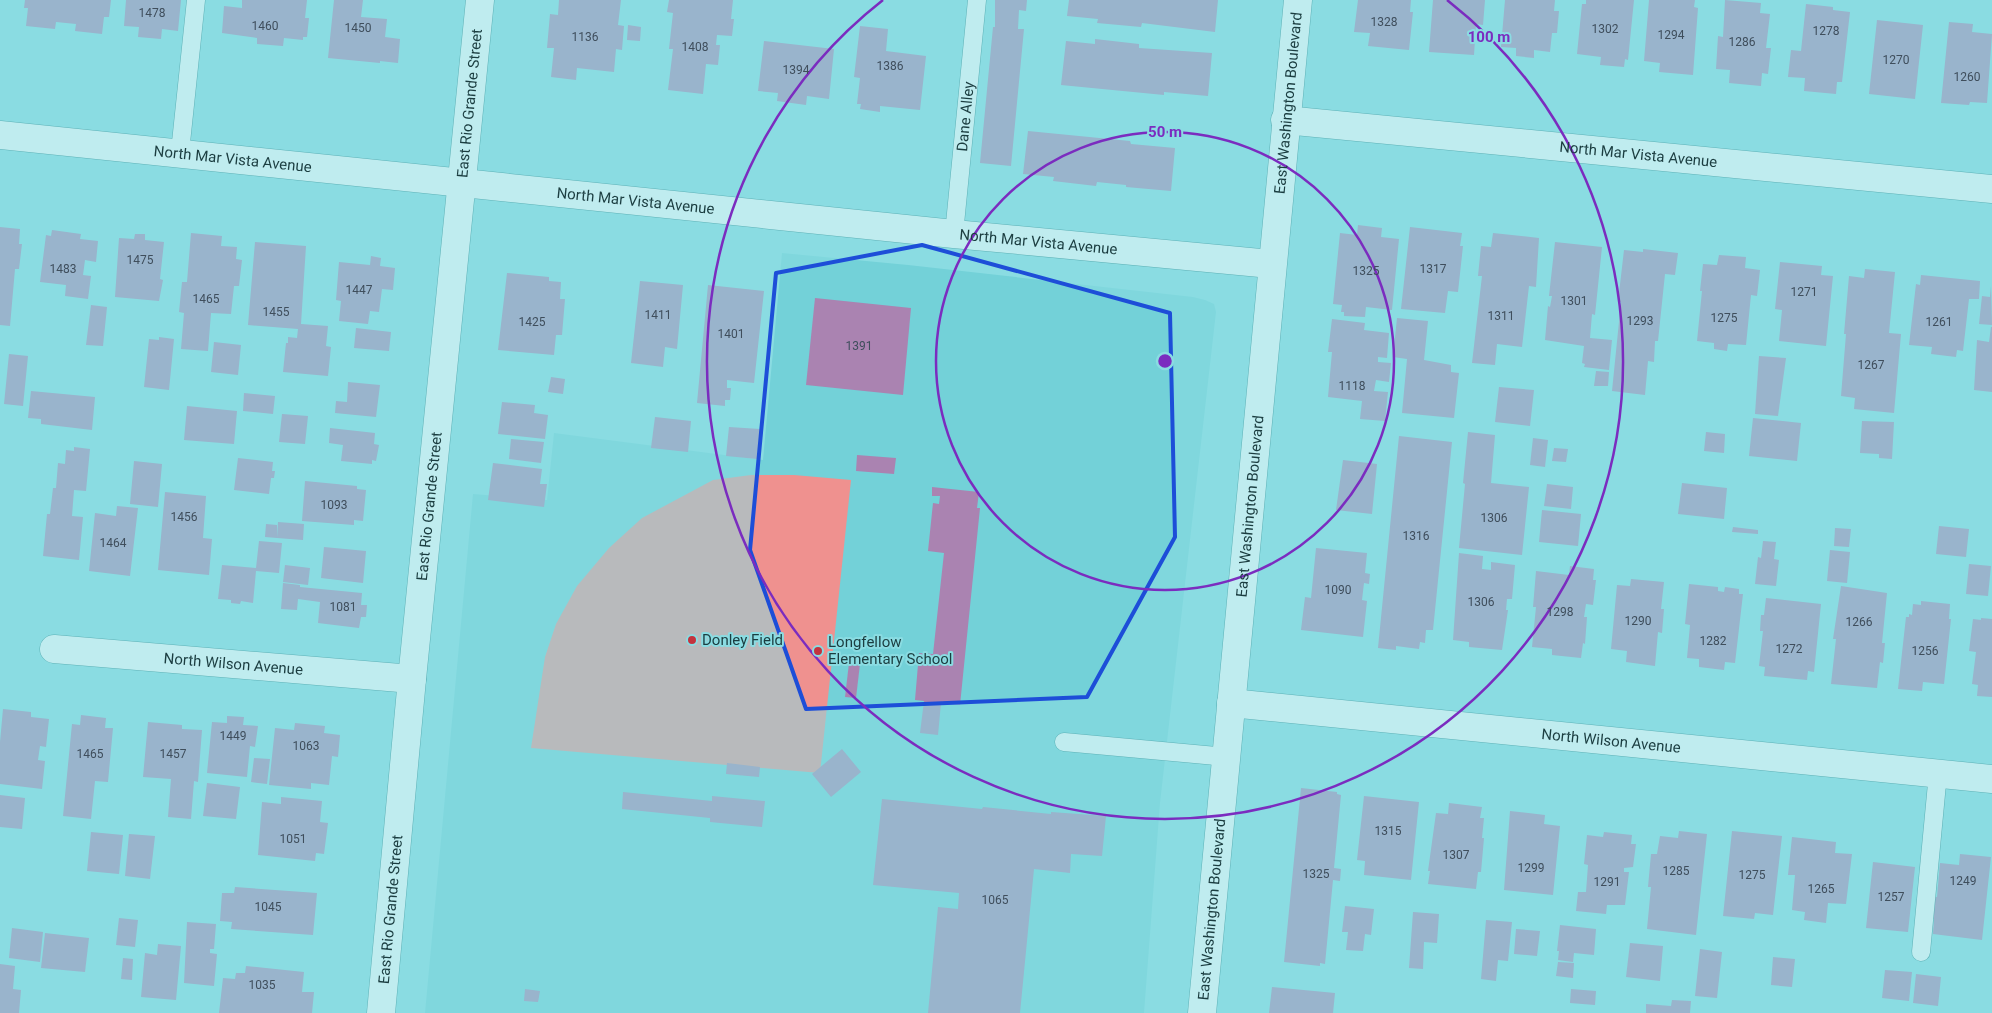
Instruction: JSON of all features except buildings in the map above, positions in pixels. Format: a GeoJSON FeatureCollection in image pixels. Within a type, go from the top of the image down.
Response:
{"type":"FeatureCollection","features":[{"type":"Feature","properties":{"kind":"street","name":"East Rio Grande Street"},"geometry":{"type":"LineString","coordinates":[[381,1013],[412,679],[480,0]]}},
{"type":"Feature","properties":{"kind":"street","name":"East Washington Boulevard"},"geometry":{"type":"LineString","coordinates":[[1202,1013],[1271,264],[1298,0]]}},
{"type":"Feature","properties":{"kind":"street","name":"North Mar Vista Avenue"},"geometry":{"type":"LineString","coordinates":[[1285,120],[1992,189]]}},
{"type":"Feature","properties":{"kind":"street","name":"North Mar Vista Avenue"},"geometry":{"type":"LineString","coordinates":[[0,134],[954,234],[1271,264]]}},
{"type":"Feature","properties":{"kind":"street","name":"North Wilson Avenue"},"geometry":{"type":"LineString","coordinates":[[54,649],[412,679]]}},
{"type":"Feature","properties":{"kind":"street","name":"North Wilson Avenue"},"geometry":{"type":"LineString","coordinates":[[1231,703],[1992,779]]}},
{"type":"Feature","properties":{"kind":"lane"},"geometry":{"type":"LineString","coordinates":[[180,152],[196,0]]}},
{"type":"Feature","properties":{"kind":"lane","name":"Dane Alley"},"geometry":{"type":"LineString","coordinates":[[954,234],[977,0]]}},
{"type":"Feature","properties":{"kind":"lane"},"geometry":{"type":"LineString","coordinates":[[1064,742],[1227,757]]}},
{"type":"Feature","properties":{"kind":"lane"},"geometry":{"type":"LineString","coordinates":[[1921,952],[1938,774]]}},
{"type":"Feature","properties":{"kind":"highlighted area"},"geometry":{"type":"Polygon","coordinates":[[[922,245],[1170,313],[1175,537],[1087,697],[806,709],[750,550],[776,273],[922,245]]]}},
{"type":"Feature","properties":{"kind":"shaded area","name":"Longfellow Elementary School"},"geometry":{"type":"Polygon","coordinates":[[[782,253],[1193,297],[1214,304],[1216,312],[1160,803],[1144,1013],[425,1013],[473,494],[547,500],[554,433],[763,460],[782,253]]]}},
{"type":"Feature","properties":{"kind":"shaded area","name":"Donley Field"},"geometry":{"type":"Polygon","coordinates":[[[751,475],[794,475],[851,480],[820,773],[531,748],[545,657],[556,624],[577,586],[609,548],[642,518],[713,480],[751,475]]]}},
{"type":"Feature","properties":{"kind":"place","name":"Donley Field"},"geometry":{"type":"Point","coordinates":[692,640]}},
{"type":"Feature","properties":{"kind":"place","name":"Longfellow Elementary School"},"geometry":{"type":"Point","coordinates":[818,651]}}]}
